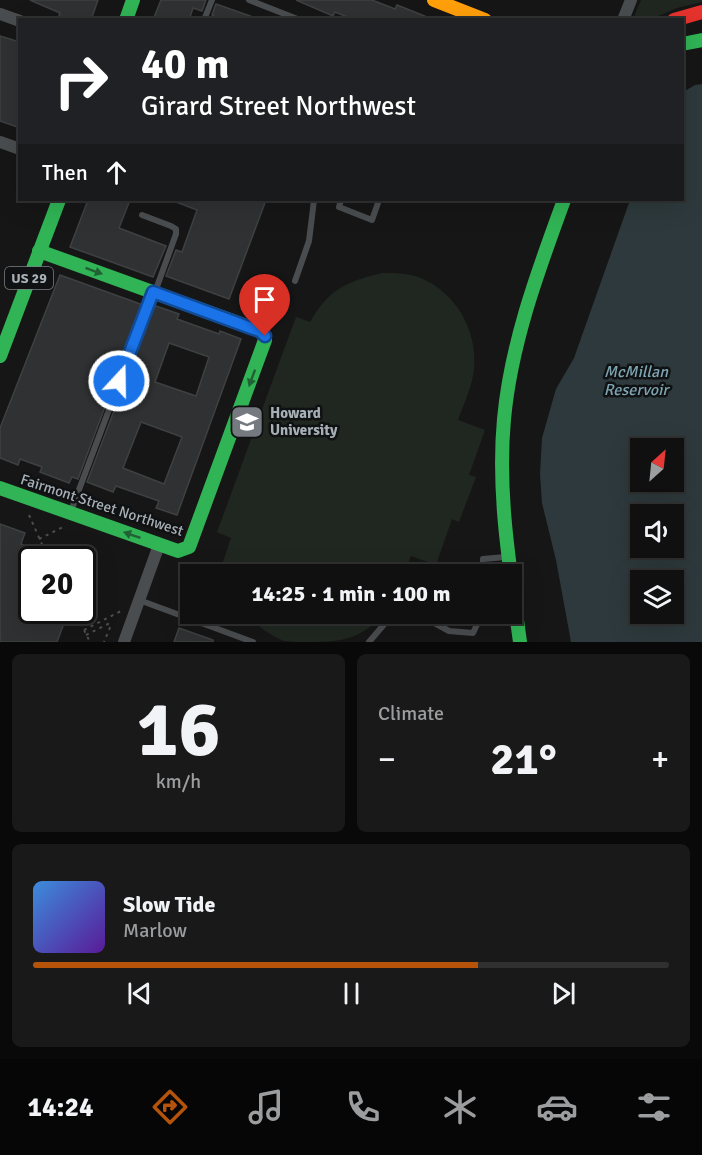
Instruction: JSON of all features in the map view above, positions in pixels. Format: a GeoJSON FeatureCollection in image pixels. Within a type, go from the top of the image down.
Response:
{"type":"FeatureCollection","features":[{"type":"Feature","properties":{"kind":"main road"},"geometry":{"type":"LineString","coordinates":[[127,18],[133,0]]}},
{"type":"Feature","properties":{"kind":"main road"},"geometry":{"type":"LineString","coordinates":[[434,0],[480,18]]}},
{"type":"Feature","properties":{"kind":"main road"},"geometry":{"type":"LineString","coordinates":[[681,18],[702,12]]}},
{"type":"Feature","properties":{"kind":"main road"},"geometry":{"type":"LineString","coordinates":[[684,28],[702,23]]}},
{"type":"Feature","properties":{"kind":"main road"},"geometry":{"type":"LineString","coordinates":[[684,44],[702,40]]}},
{"type":"Feature","properties":{"kind":"main road","name":"US 29"},"geometry":{"type":"LineString","coordinates":[[0,356],[59,201]]}},
{"type":"Feature","properties":{"kind":"main road"},"geometry":{"type":"LineString","coordinates":[[520,642],[503,494],[504,420],[508,382],[526,303],[564,201]]}},
{"type":"Feature","properties":{"kind":"main road","name":"Fairmont Street Northwest"},"geometry":{"type":"LineString","coordinates":[[0,488],[71,519],[178,551],[189,547],[265,340],[265,336],[260,331],[39,251]]}},
{"type":"Feature","properties":{"kind":"street"},"geometry":{"type":"LineString","coordinates":[[625,18],[631,0]]}},
{"type":"Feature","properties":{"kind":"street"},"geometry":{"type":"LineString","coordinates":[[0,14],[18,20]]}},
{"type":"Feature","properties":{"kind":"street"},"geometry":{"type":"LineString","coordinates":[[0,142],[18,148]]}},
{"type":"Feature","properties":{"kind":"street"},"geometry":{"type":"LineString","coordinates":[[124,642],[159,544]]}},
{"type":"Feature","properties":{"kind":"lane"},"geometry":{"type":"LineString","coordinates":[[205,18],[212,0]]}},
{"type":"Feature","properties":{"kind":"lane"},"geometry":{"type":"LineString","coordinates":[[249,0],[295,18]]}},
{"type":"Feature","properties":{"kind":"lane"},"geometry":{"type":"LineString","coordinates":[[295,281],[309,241],[314,201]]}},
{"type":"Feature","properties":{"kind":"lane"},"geometry":{"type":"LineString","coordinates":[[341,201],[339,207],[372,220],[379,201]]}},
{"type":"Feature","properties":{"kind":"lane"},"geometry":{"type":"LineString","coordinates":[[71,519],[176,234],[176,229],[171,226],[142,215]]}},
{"type":"Feature","properties":{"kind":"lane"},"geometry":{"type":"LineString","coordinates":[[483,564],[483,559],[510,557]]}},
{"type":"Feature","properties":{"kind":"lane"},"geometry":{"type":"LineString","coordinates":[[139,600],[253,642]]}},
{"type":"Feature","properties":{"kind":"lane"},"geometry":{"type":"LineString","coordinates":[[369,642],[384,624]]}},
{"type":"Feature","properties":{"kind":"lane"},"geometry":{"type":"LineString","coordinates":[[436,624],[449,631],[473,633],[477,624]]}},
{"type":"Feature","properties":{"kind":"path"},"geometry":{"type":"LineString","coordinates":[[26,508],[43,546]]}},
{"type":"Feature","properties":{"kind":"path"},"geometry":{"type":"LineString","coordinates":[[39,538],[71,519]]}},
{"type":"Feature","properties":{"kind":"path"},"geometry":{"type":"LineString","coordinates":[[84,630],[124,610]]}},
{"type":"Feature","properties":{"kind":"path"},"geometry":{"type":"LineString","coordinates":[[81,624],[90,642]]}},
{"type":"Feature","properties":{"kind":"path"},"geometry":{"type":"LineString","coordinates":[[86,635],[108,624],[111,625],[104,642]]}},
{"type":"Feature","properties":{"kind":"shaded area"},"geometry":{"type":"Polygon","coordinates":[[[641,0],[702,0],[702,2],[677,8],[653,18],[633,18],[641,0]]]}},
{"type":"Feature","properties":{"kind":"shaded area"},"geometry":{"type":"Polygon","coordinates":[[[382,273],[398,273],[423,279],[436,286],[457,307],[470,333],[474,361],[473,376],[458,420],[485,430],[469,475],[476,477],[459,522],[452,519],[436,564],[411,556],[408,564],[222,564],[231,538],[217,532],[296,317],[310,322],[332,294],[358,280],[382,273]]]}},
{"type":"Feature","properties":{"kind":"shaded area"},"geometry":{"type":"Polygon","coordinates":[[[257,624],[374,624],[349,638],[308,642],[284,641],[257,624]]]}},
{"type":"Feature","properties":{"kind":"water","name":"McMillan Reservoir"},"geometry":{"type":"Polygon","coordinates":[[[702,84],[702,642],[571,642],[556,560],[542,503],[540,474],[542,438],[556,389],[574,358],[630,201],[684,201],[684,91],[702,84]]]}},
{"type":"Feature","properties":{"kind":"building"},"geometry":{"type":"Polygon","coordinates":[[[30,0],[98,0],[92,18],[64,18],[59,16],[60,13],[30,0]]]}},
{"type":"Feature","properties":{"kind":"building"},"geometry":{"type":"Polygon","coordinates":[[[161,0],[206,0],[202,11],[193,8],[190,18],[154,18],[161,0]]]}},
{"type":"Feature","properties":{"kind":"building"},"geometry":{"type":"Polygon","coordinates":[[[296,0],[372,0],[395,9],[397,5],[430,18],[350,18],[335,12],[333,16],[296,0]]]}},
{"type":"Feature","properties":{"kind":"building"},"geometry":{"type":"Polygon","coordinates":[[[216,4],[256,18],[214,18],[212,15],[216,4]]]}},
{"type":"Feature","properties":{"kind":"building"},"geometry":{"type":"Polygon","coordinates":[[[0,36],[18,41],[18,127],[0,121],[0,36]]]}},
{"type":"Feature","properties":{"kind":"building"},"geometry":{"type":"Polygon","coordinates":[[[88,201],[130,201],[119,228],[166,246],[153,277],[70,247],[88,201]]]}},
{"type":"Feature","properties":{"kind":"building"},"geometry":{"type":"Polygon","coordinates":[[[174,201],[266,201],[229,299],[166,276],[176,250],[182,252],[197,210],[174,201]]]}},
{"type":"Feature","properties":{"kind":"building"},"geometry":{"type":"Polygon","coordinates":[[[60,275],[143,305],[78,479],[72,477],[69,483],[40,472],[42,467],[20,459],[18,465],[0,458],[0,428],[60,275]]]}},
{"type":"Feature","properties":{"kind":"building"},"geometry":{"type":"Polygon","coordinates":[[[156,306],[179,314],[177,319],[241,339],[177,515],[156,508],[159,501],[116,486],[113,492],[87,482],[156,306]],[[169,343],[155,382],[196,396],[209,357],[169,343]],[[141,422],[123,468],[164,484],[182,437],[141,422]]]}},
{"type":"Feature","properties":{"kind":"building"},"geometry":{"type":"Polygon","coordinates":[[[0,524],[25,533],[21,544],[26,546],[18,546],[17,552],[18,624],[64,624],[57,642],[0,642],[0,524]]]}},
{"type":"Feature","properties":{"kind":"building"},"geometry":{"type":"Polygon","coordinates":[[[179,628],[213,640],[213,642],[174,642],[179,628]]]}},
{"type":"Feature","properties":{"kind":"traffic: fast"},"geometry":{"type":"LineString","coordinates":[[127,18],[133,0]]}},
{"type":"Feature","properties":{"kind":"traffic: fast"},"geometry":{"type":"LineString","coordinates":[[684,44],[702,40]]}},
{"type":"Feature","properties":{"kind":"traffic: fast"},"geometry":{"type":"LineString","coordinates":[[0,356],[59,201]]}},
{"type":"Feature","properties":{"kind":"traffic: fast"},"geometry":{"type":"LineString","coordinates":[[520,642],[503,503],[504,419],[519,335],[535,280],[564,201]]}},
{"type":"Feature","properties":{"kind":"traffic: fast"},"geometry":{"type":"LineString","coordinates":[[0,488],[178,551],[189,547],[265,340],[265,336],[260,331],[39,251]]}},
{"type":"Feature","properties":{"kind":"traffic: slow"},"geometry":{"type":"LineString","coordinates":[[434,0],[480,18]]}},
{"type":"Feature","properties":{"kind":"traffic: jam"},"geometry":{"type":"LineString","coordinates":[[681,18],[702,12]]}},
{"type":"Feature","properties":{"kind":"place","name":"Howard University"},"geometry":{"type":"Point","coordinates":[247,422]}},
{"type":"Feature","properties":{"kind":"route"},"geometry":{"type":"LineString","coordinates":[[119,381],[153,292],[260,331],[265,336]]}}]}
